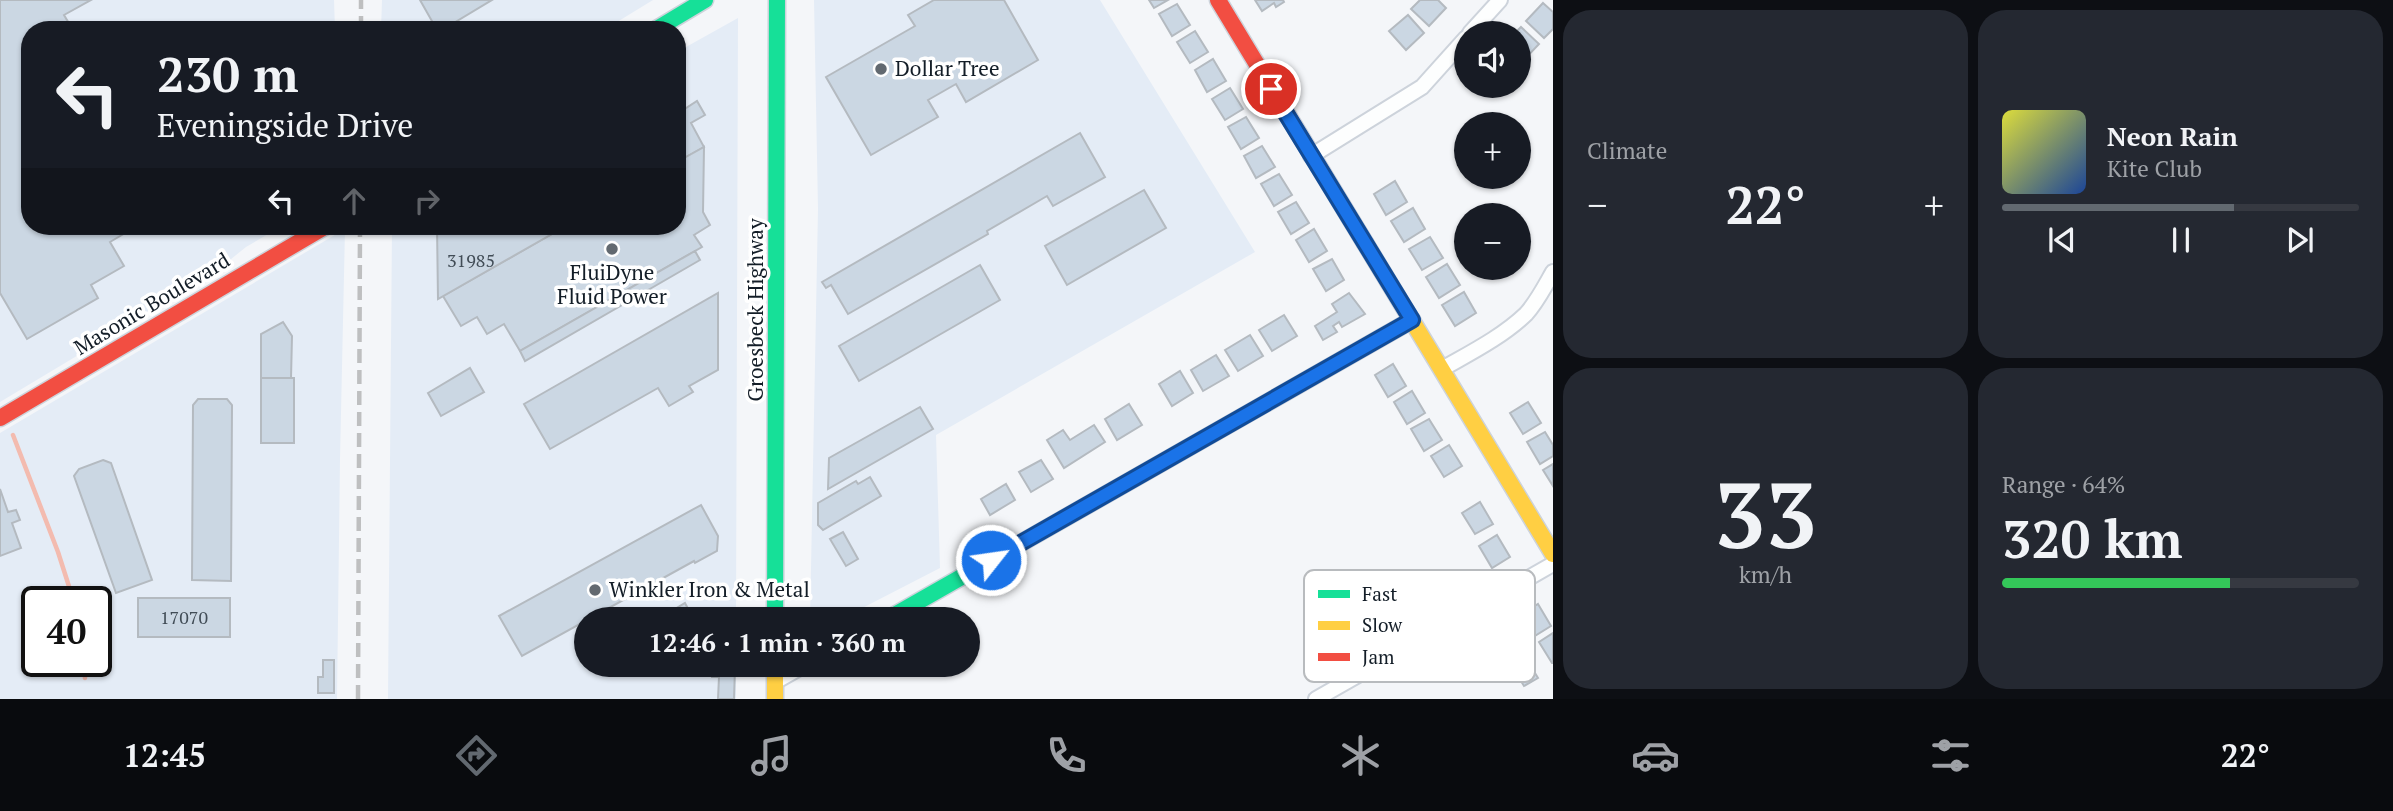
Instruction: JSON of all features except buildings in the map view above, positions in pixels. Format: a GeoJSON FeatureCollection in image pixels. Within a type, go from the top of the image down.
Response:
{"type":"FeatureCollection","features":[{"type":"Feature","properties":{"kind":"street"},"geometry":{"type":"LineString","coordinates":[[670,21],[705,0]]}},
{"type":"Feature","properties":{"kind":"street","name":"Groesbeck Highway"},"geometry":{"type":"LineString","coordinates":[[775,607],[777,0]]}},
{"type":"Feature","properties":{"kind":"street"},"geometry":{"type":"LineString","coordinates":[[1218,0],[1553,554]]}},
{"type":"Feature","properties":{"kind":"street"},"geometry":{"type":"LineString","coordinates":[[1481,21],[1500,0]]}},
{"type":"Feature","properties":{"kind":"street"},"geometry":{"type":"LineString","coordinates":[[1311,156],[1422,87],[1454,51]]}},
{"type":"Feature","properties":{"kind":"street","name":"Masonic Boulevard"},"geometry":{"type":"LineString","coordinates":[[0,418],[311,235]]}},
{"type":"Feature","properties":{"kind":"street"},"geometry":{"type":"LineString","coordinates":[[1442,369],[1495,337],[1525,314],[1553,272]]}},
{"type":"Feature","properties":{"kind":"street"},"geometry":{"type":"LineString","coordinates":[[909,607],[1412,320]]}},
{"type":"Feature","properties":{"kind":"street"},"geometry":{"type":"LineString","coordinates":[[1535,574],[1553,564]]}},
{"type":"Feature","properties":{"kind":"street"},"geometry":{"type":"LineString","coordinates":[[775,691],[792,677]]}},
{"type":"Feature","properties":{"kind":"street"},"geometry":{"type":"LineString","coordinates":[[1316,699],[1346,682]]}},
{"type":"Feature","properties":{"kind":"shaded area"},"geometry":{"type":"Polygon","coordinates":[[[0,0],[334,0],[335,21],[21,21],[21,235],[267,235],[246,247],[210,276],[0,402],[0,0]]]}},
{"type":"Feature","properties":{"kind":"shaded area"},"geometry":{"type":"Polygon","coordinates":[[[382,0],[653,0],[619,21],[381,21],[382,0]]]}},
{"type":"Feature","properties":{"kind":"shaded area"},"geometry":{"type":"Polygon","coordinates":[[[814,0],[1100,0],[1255,252],[936,435],[940,568],[864,607],[810,607],[818,209],[814,0]]]}},
{"type":"Feature","properties":{"kind":"shaded area"},"geometry":{"type":"Polygon","coordinates":[[[738,18],[736,607],[574,607],[574,677],[736,677],[736,699],[388,699],[392,235],[686,235],[686,47],[738,18]]]}},
{"type":"Feature","properties":{"kind":"shaded area"},"geometry":{"type":"Polygon","coordinates":[[[335,235],[345,235],[340,459],[337,699],[0,699],[0,433],[335,235]]]}},
{"type":"Feature","properties":{"kind":"waterway"},"geometry":{"type":"LineString","coordinates":[[13,435],[69,586]]}},
{"type":"Feature","properties":{"kind":"railway"},"geometry":{"type":"LineString","coordinates":[[361,0],[361,21]]}},
{"type":"Feature","properties":{"kind":"railway"},"geometry":{"type":"LineString","coordinates":[[358,699],[360,235]]}},
{"type":"Feature","properties":{"kind":"traffic: fast"},"geometry":{"type":"LineString","coordinates":[[670,21],[705,0]]}},
{"type":"Feature","properties":{"kind":"traffic: fast"},"geometry":{"type":"LineString","coordinates":[[775,607],[777,0]]}},
{"type":"Feature","properties":{"kind":"traffic: fast"},"geometry":{"type":"LineString","coordinates":[[909,607],[1412,320]]}},
{"type":"Feature","properties":{"kind":"traffic: slow"},"geometry":{"type":"LineString","coordinates":[[1365,243],[1553,554]]}},
{"type":"Feature","properties":{"kind":"traffic: slow"},"geometry":{"type":"LineString","coordinates":[[775,677],[775,699]]}},
{"type":"Feature","properties":{"kind":"traffic: jam"},"geometry":{"type":"LineString","coordinates":[[1218,0],[1365,243]]}},
{"type":"Feature","properties":{"kind":"traffic: jam"},"geometry":{"type":"LineString","coordinates":[[0,418],[311,235]]}},
{"type":"Feature","properties":{"kind":"place","name":"Dollar Tree"},"geometry":{"type":"Point","coordinates":[881,69]}},
{"type":"Feature","properties":{"kind":"place","name":"FluiDyne Fluid Power"},"geometry":{"type":"Point","coordinates":[612,249]}},
{"type":"Feature","properties":{"kind":"place","name":"Winkler Iron & Metal"},"geometry":{"type":"Point","coordinates":[595,590]}},
{"type":"Feature","properties":{"kind":"route"},"geometry":{"type":"LineString","coordinates":[[991,560],[1412,320],[1271,89]]}}]}
